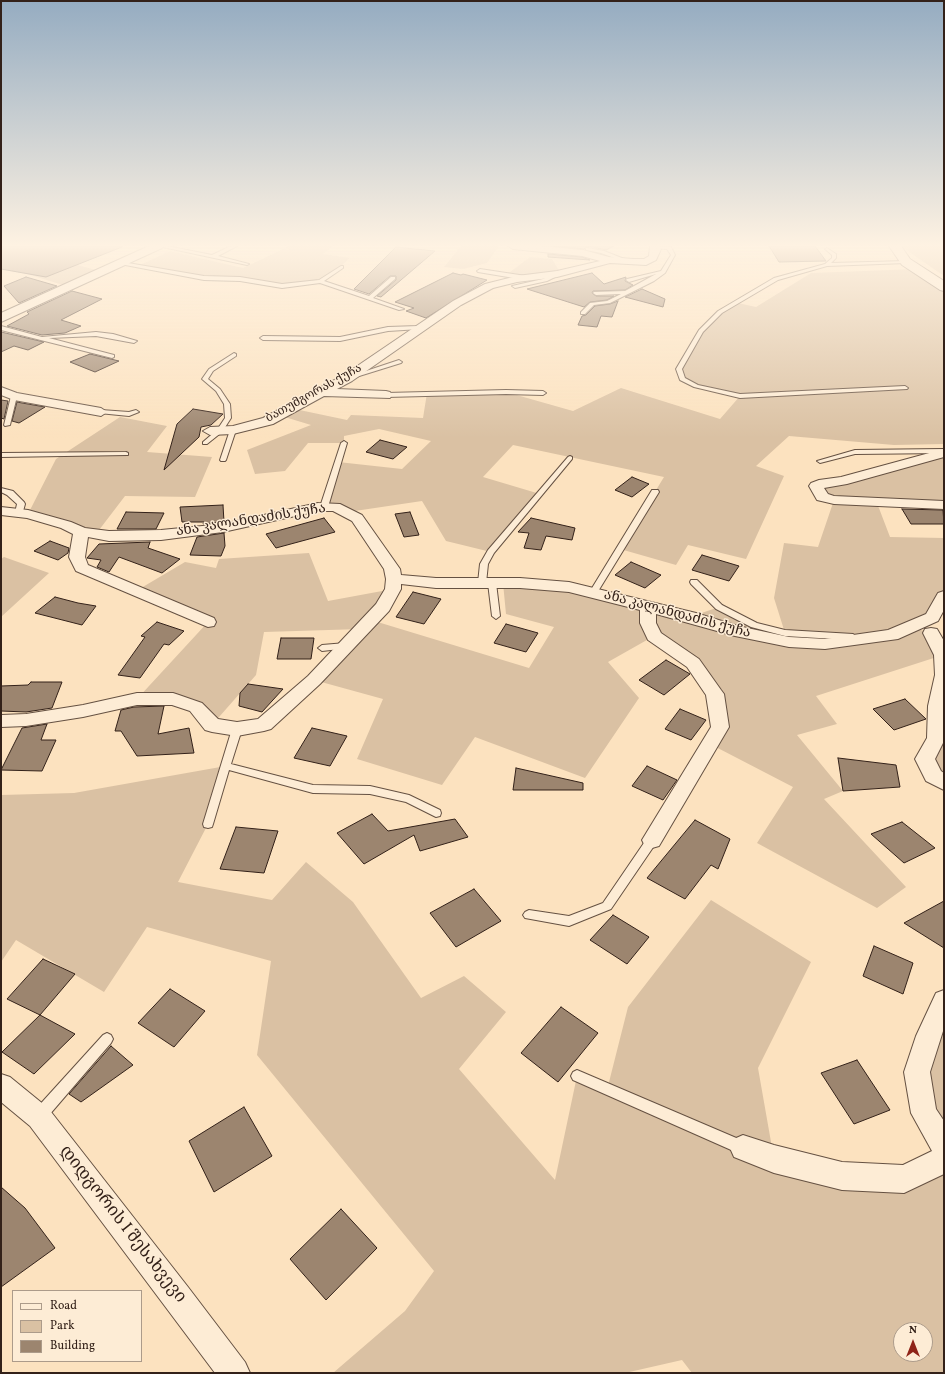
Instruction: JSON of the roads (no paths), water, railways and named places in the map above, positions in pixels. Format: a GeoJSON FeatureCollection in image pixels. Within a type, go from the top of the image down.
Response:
{"type":"FeatureCollection","features":[{"type":"Feature","properties":{"kind":"street"},"geometry":{"type":"LineString","coordinates":[[7,316],[20,310]]}},
{"type":"Feature","properties":{"kind":"street","name":"ბათუმგორას ქუჩა"},"geometry":{"type":"LineString","coordinates":[[215,431],[233,430],[268,421],[319,392],[348,378],[418,328],[447,310]]}},
{"type":"Feature","properties":{"kind":"street"},"geometry":{"type":"LineString","coordinates":[[1,391],[14,396],[101,412]]}},
{"type":"Feature","properties":{"kind":"street"},"geometry":{"type":"LineString","coordinates":[[319,392],[386,395]]}},
{"type":"Feature","properties":{"kind":"street"},"geometry":{"type":"LineString","coordinates":[[944,452],[842,481],[824,483],[816,486],[822,497],[834,500],[944,506]]}},
{"type":"Feature","properties":{"kind":"street","name":"ანა კალანდაძის ქუჩა"},"geometry":{"type":"LineString","coordinates":[[1,511],[19,513],[66,525],[82,532],[109,536],[161,535],[223,528],[324,507],[335,507],[348,512],[357,518],[392,569],[394,579],[436,583],[520,583],[569,587],[690,617],[735,631],[788,642],[825,644],[892,635],[932,616],[944,596]]}},
{"type":"Feature","properties":{"kind":"street"},"geometry":{"type":"LineString","coordinates":[[82,532],[77,557],[82,568],[208,622]]}},
{"type":"Feature","properties":{"kind":"street"},"geometry":{"type":"LineString","coordinates":[[1,720],[34,719],[82,711],[137,699],[173,699],[196,707],[212,725],[236,729],[264,724],[314,680],[383,607],[393,589],[394,579]]}},
{"type":"Feature","properties":{"kind":"street"},"geometry":{"type":"LineString","coordinates":[[648,607],[648,623],[654,636],[693,663],[715,694],[720,727],[652,840]]}},
{"type":"Feature","properties":{"kind":"street"},"geometry":{"type":"LineString","coordinates":[[910,626],[938,635],[943,655],[944,676],[937,706],[936,738],[925,759],[933,776],[944,783]]}},
{"type":"Feature","properties":{"kind":"street"},"geometry":{"type":"LineString","coordinates":[[943,1003],[928,1036],[917,1072],[924,1113],[944,1146]]}},
{"type":"Feature","properties":{"kind":"street","name":"დიდგორის I შესახვევი"},"geometry":{"type":"LineString","coordinates":[[1,1086],[39,1117],[178,1297],[234,1373]]}},
{"type":"Feature","properties":{"kind":"street"},"geometry":{"type":"LineString","coordinates":[[743,1148],[774,1160],[842,1176],[904,1179],[944,1160]]}},
{"type":"Feature","properties":{"kind":"lane"},"geometry":{"type":"LineString","coordinates":[[583,314],[586,310]]}},
{"type":"Feature","properties":{"kind":"lane"},"geometry":{"type":"LineString","coordinates":[[723,310],[701,331],[679,369],[682,379],[696,386],[713,392],[740,396],[905,388]]}},
{"type":"Feature","properties":{"kind":"lane"},"geometry":{"type":"LineString","coordinates":[[1,328],[112,356]]}},
{"type":"Feature","properties":{"kind":"lane"},"geometry":{"type":"LineString","coordinates":[[263,338],[340,339],[388,329],[418,328]]}},
{"type":"Feature","properties":{"kind":"lane"},"geometry":{"type":"LineString","coordinates":[[36,337],[96,334],[134,341]]}},
{"type":"Feature","properties":{"kind":"lane"},"geometry":{"type":"LineString","coordinates":[[205,443],[228,418],[227,404],[218,390],[205,379],[211,370],[234,355]]}},
{"type":"Feature","properties":{"kind":"lane"},"geometry":{"type":"LineString","coordinates":[[348,378],[399,362]]}},
{"type":"Feature","properties":{"kind":"lane"},"geometry":{"type":"LineString","coordinates":[[386,395],[498,392],[543,393]]}},
{"type":"Feature","properties":{"kind":"lane"},"geometry":{"type":"LineString","coordinates":[[7,425],[14,396]]}},
{"type":"Feature","properties":{"kind":"lane"},"geometry":{"type":"LineString","coordinates":[[101,412],[129,414],[136,412]]}},
{"type":"Feature","properties":{"kind":"lane"},"geometry":{"type":"LineString","coordinates":[[223,460],[233,430]]}},
{"type":"Feature","properties":{"kind":"lane"},"geometry":{"type":"LineString","coordinates":[[324,507],[344,443]]}},
{"type":"Feature","properties":{"kind":"lane"},"geometry":{"type":"LineString","coordinates":[[820,461],[855,452],[944,452]]}},
{"type":"Feature","properties":{"kind":"lane"},"geometry":{"type":"LineString","coordinates":[[1,455],[126,454]]}},
{"type":"Feature","properties":{"kind":"lane"},"geometry":{"type":"LineString","coordinates":[[496,616],[487,583],[484,564],[491,552],[570,458]]}},
{"type":"Feature","properties":{"kind":"lane"},"geometry":{"type":"LineString","coordinates":[[1,490],[10,493],[21,504],[19,513]]}},
{"type":"Feature","properties":{"kind":"lane"},"geometry":{"type":"LineString","coordinates":[[593,593],[655,492]]}},
{"type":"Feature","properties":{"kind":"lane"},"geometry":{"type":"LineString","coordinates":[[694,582],[719,607],[754,625],[785,633],[874,638]]}},
{"type":"Feature","properties":{"kind":"lane"},"geometry":{"type":"LineString","coordinates":[[322,648],[346,646]]}},
{"type":"Feature","properties":{"kind":"lane"},"geometry":{"type":"LineString","coordinates":[[208,824],[236,729]]}},
{"type":"Feature","properties":{"kind":"lane"},"geometry":{"type":"LineString","coordinates":[[226,766],[312,789],[370,790],[409,800],[436,813]]}},
{"type":"Feature","properties":{"kind":"lane"},"geometry":{"type":"LineString","coordinates":[[529,915],[569,921],[608,906],[652,840]]}},
{"type":"Feature","properties":{"kind":"lane"},"geometry":{"type":"LineString","coordinates":[[39,1117],[107,1039]]}},
{"type":"Feature","properties":{"kind":"lane"},"geometry":{"type":"LineString","coordinates":[[577,1076],[743,1148]]}}]}
